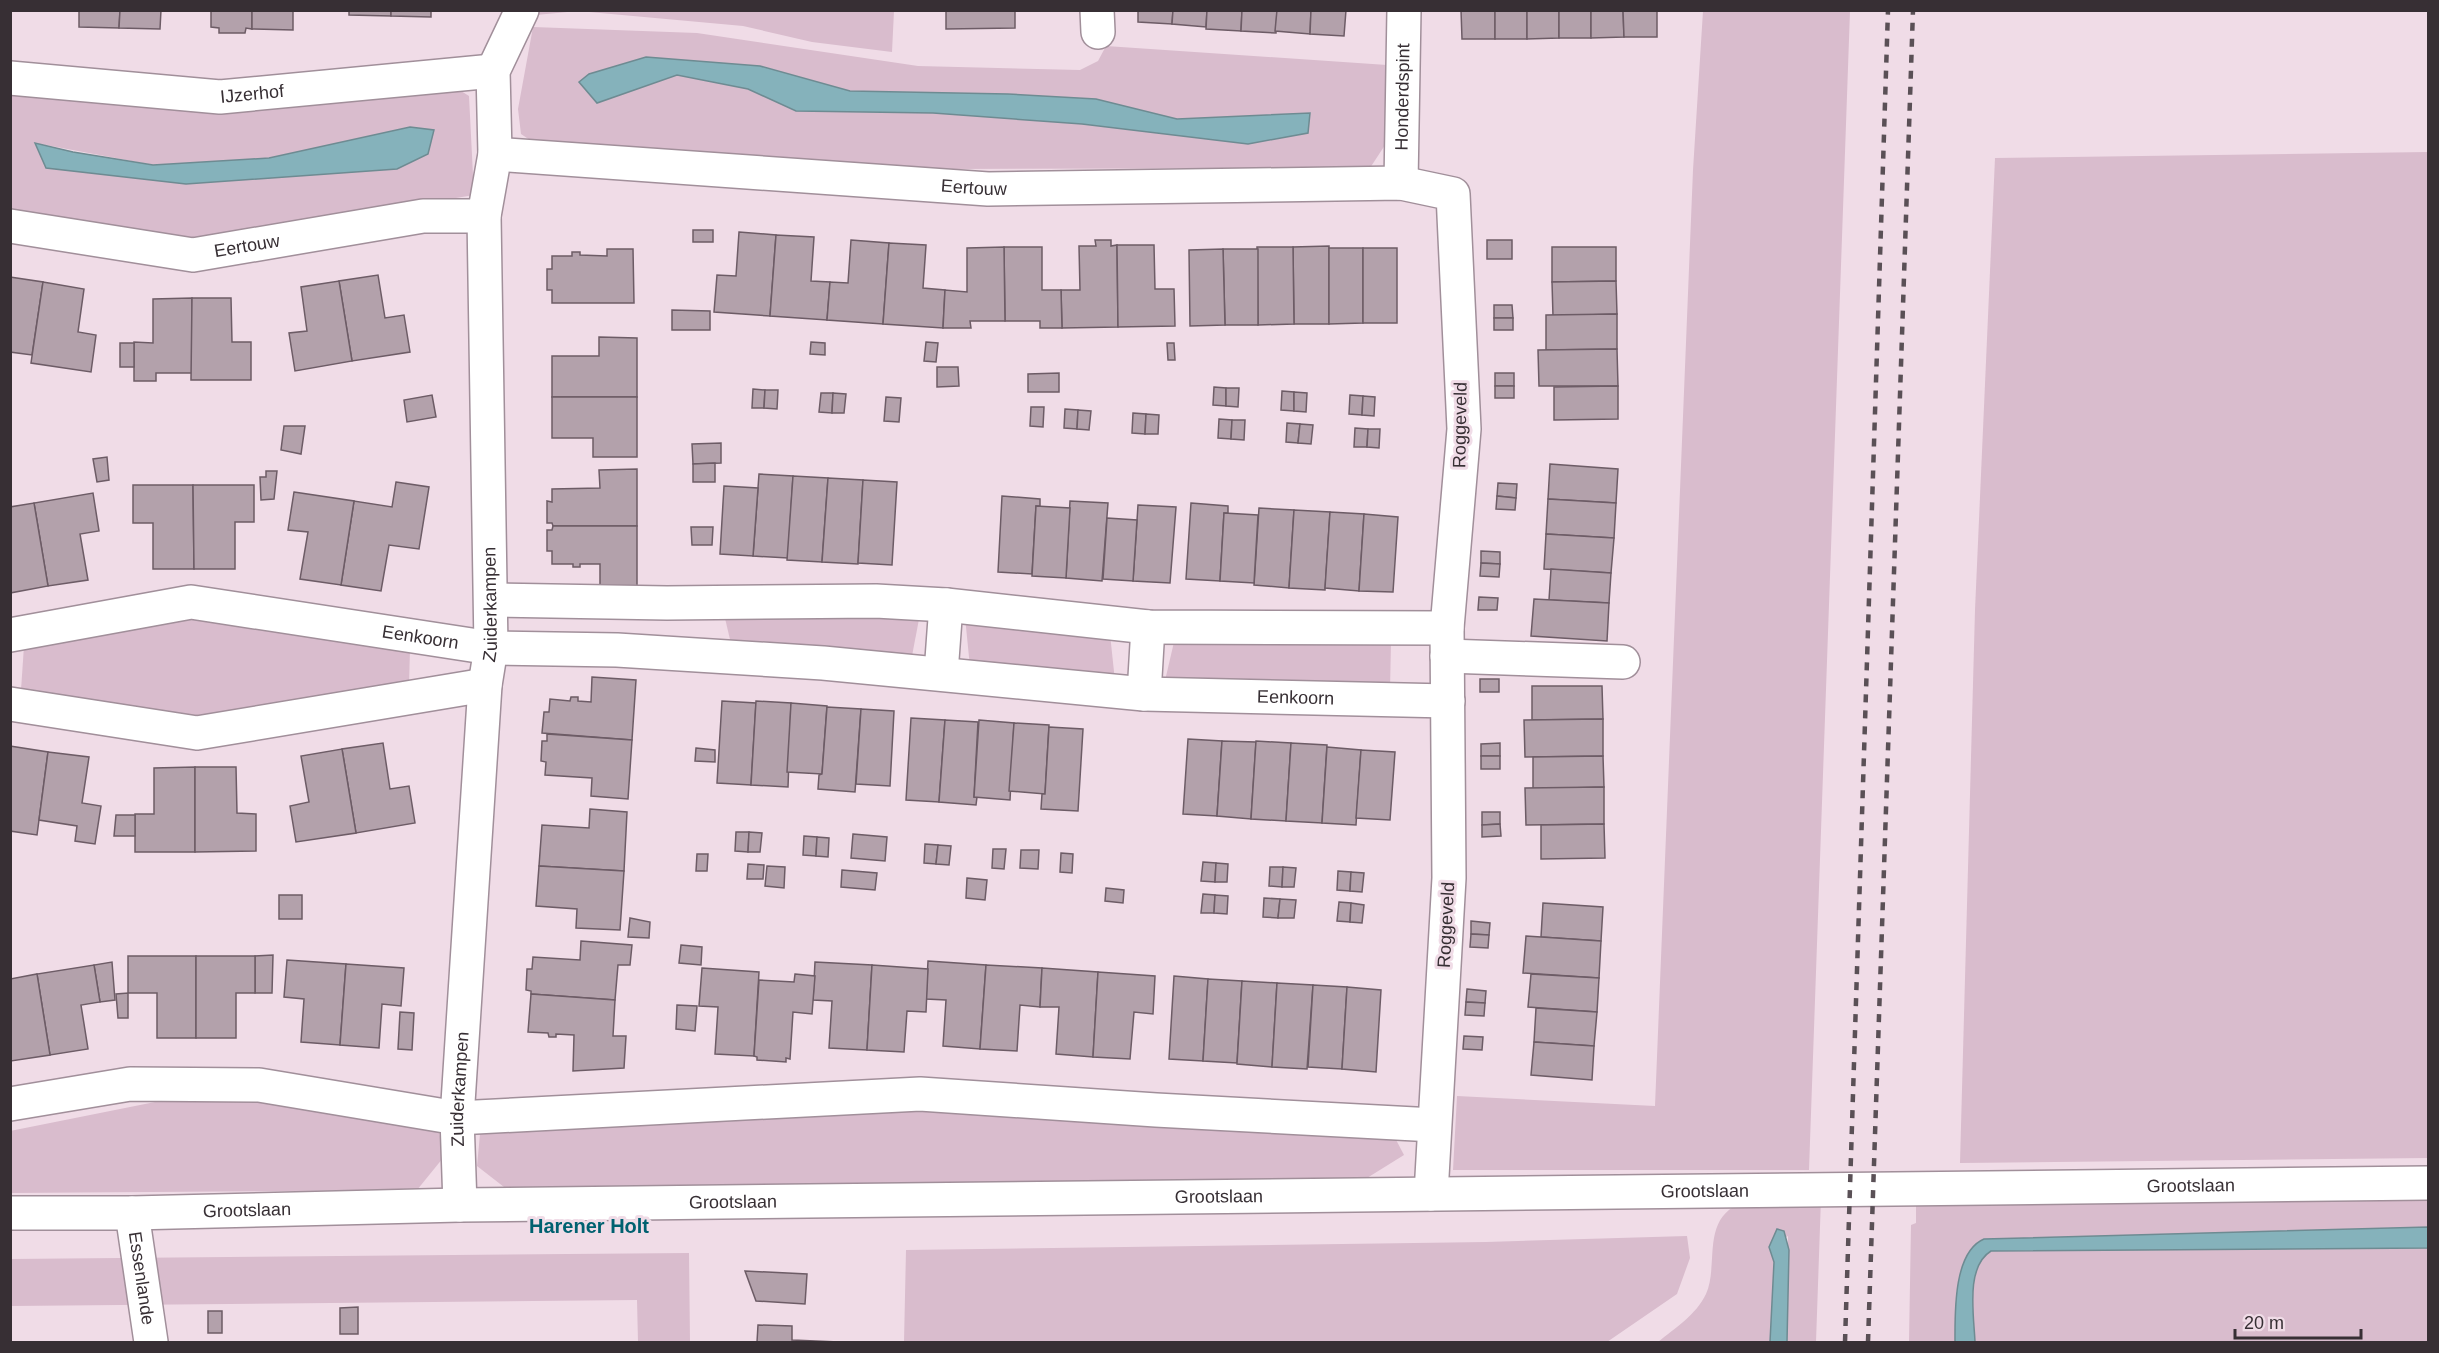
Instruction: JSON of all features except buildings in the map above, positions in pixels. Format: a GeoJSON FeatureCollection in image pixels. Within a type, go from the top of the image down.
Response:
{"type":"FeatureCollection","features":[{"type":"Feature","properties":{"kind":"street","name":"Zuiderkampen"},"geometry":{"type":"LineString","coordinates":[[460,1205],[457,1118],[485,686],[491,648],[484,216],[495,154],[493,71],[522,10]]}},
{"type":"Feature","properties":{"kind":"street","name":"Honderdspint"},"geometry":{"type":"LineString","coordinates":[[1401,183],[1404,10]]}},
{"type":"Feature","properties":{"kind":"street","name":"IJzerhof"},"geometry":{"type":"LineString","coordinates":[[10,78],[220,98],[493,71]]}},
{"type":"Feature","properties":{"kind":"street","name":"Eertouw"},"geometry":{"type":"LineString","coordinates":[[495,154],[988,189],[1401,183],[1453,194]]}},
{"type":"Feature","properties":{"kind":"street","name":"Roggeveld"},"geometry":{"type":"LineString","coordinates":[[1431,1194],[1449,878],[1447,642],[1464,429],[1453,194]]}},
{"type":"Feature","properties":{"kind":"street","name":"Eertouw"},"geometry":{"type":"LineString","coordinates":[[10,226],[193,255],[423,216],[484,216]]}},
{"type":"Feature","properties":{"kind":"street"},"geometry":{"type":"LineString","coordinates":[[492,600],[668,603],[876,601],[946,605],[1148,627],[1447,642],[1623,662]]}},
{"type":"Feature","properties":{"kind":"street","name":"Eenkoorn"},"geometry":{"type":"LineString","coordinates":[[10,635],[191,602],[491,648],[616,650],[941,673],[1144,694],[1448,701]]}},
{"type":"Feature","properties":{"kind":"street"},"geometry":{"type":"LineString","coordinates":[[941,673],[946,605]]}},
{"type":"Feature","properties":{"kind":"street"},"geometry":{"type":"LineString","coordinates":[[1144,694],[1148,627]]}},
{"type":"Feature","properties":{"kind":"street"},"geometry":{"type":"LineString","coordinates":[[10,704],[197,733],[485,686]]}},
{"type":"Feature","properties":{"kind":"street"},"geometry":{"type":"LineString","coordinates":[[10,1104],[130,1084],[259,1084],[457,1118],[920,1094],[1434,1125]]}},
{"type":"Feature","properties":{"kind":"street","name":"Grootslaan"},"geometry":{"type":"LineString","coordinates":[[10,1213],[132,1213],[460,1205],[2428,1183]]}},
{"type":"Feature","properties":{"kind":"street","name":"Essenlande"},"geometry":{"type":"LineString","coordinates":[[132,1213],[151,1342]]}},
{"type":"Feature","properties":{"kind":"shaded area"},"geometry":{"type":"Polygon","coordinates":[[[537,10],[894,11],[892,52],[812,42],[743,26],[578,11],[536,15],[537,10]]]}},
{"type":"Feature","properties":{"kind":"shaded area"},"geometry":{"type":"Polygon","coordinates":[[[1703,11],[1850,11],[1809,1170],[1453,1170],[1457,1096],[1655,1106],[1693,170],[1703,11]]]}},
{"type":"Feature","properties":{"kind":"shaded area"},"geometry":{"type":"Polygon","coordinates":[[[533,27],[697,33],[918,66],[1080,70],[1098,61],[1106,46],[1387,65],[1387,142],[1370,168],[951,169],[536,144],[521,134],[518,109],[533,27]],[[760,66],[677,75],[748,89],[797,111],[933,113],[1082,124],[1248,144],[1310,113],[1177,119],[1096,99],[1008,94],[850,91],[760,66]]]}},
{"type":"Feature","properties":{"kind":"shaded area"},"geometry":{"type":"Polygon","coordinates":[[[450,84],[469,96],[474,195],[191,242],[11,212],[10,93],[208,113],[450,84]],[[410,127],[269,158],[153,165],[35,143],[186,184],[434,131],[410,127]]]}},
{"type":"Feature","properties":{"kind":"shaded area"},"geometry":{"type":"Polygon","coordinates":[[[2428,152],[2428,1158],[1960,1163],[1975,610],[1995,158],[2428,152]]]}},
{"type":"Feature","properties":{"kind":"shaded area"},"geometry":{"type":"Polygon","coordinates":[[[724,614],[920,614],[911,661],[732,648],[724,614]]]}},
{"type":"Feature","properties":{"kind":"shaded area"},"geometry":{"type":"Polygon","coordinates":[[[194,616],[410,650],[409,684],[194,719],[21,690],[24,646],[194,616]]]}},
{"type":"Feature","properties":{"kind":"shaded area"},"geometry":{"type":"Polygon","coordinates":[[[965,617],[1110,634],[1115,681],[970,667],[965,617]]]}},
{"type":"Feature","properties":{"kind":"shaded area"},"geometry":{"type":"Polygon","coordinates":[[[1174,642],[1391,642],[1390,690],[1164,685],[1174,642]]]}},
{"type":"Feature","properties":{"kind":"shaded area"},"geometry":{"type":"Polygon","coordinates":[[[221,1096],[439,1130],[443,1158],[417,1190],[11,1193],[10,1131],[170,1099],[221,1096]]]}},
{"type":"Feature","properties":{"kind":"shaded area"},"geometry":{"type":"Polygon","coordinates":[[[935,1110],[1394,1136],[1404,1155],[1367,1178],[504,1187],[477,1166],[480,1134],[935,1110]]]}},
{"type":"Feature","properties":{"kind":"shaded area"},"geometry":{"type":"Polygon","coordinates":[[[2428,1194],[2428,1227],[1984,1239],[1956,1292],[1955,1342],[1909,1342],[1911,1225],[1916,1223],[1916,1199],[2428,1194]]]}},
{"type":"Feature","properties":{"kind":"shaded area"},"geometry":{"type":"Polygon","coordinates":[[[1821,1198],[1816,1342],[1787,1342],[1788,1236],[1769,1247],[1774,1262],[1770,1342],[1658,1342],[1691,1315],[1702,1302],[1710,1283],[1715,1232],[1727,1212],[1745,1203],[1821,1198]]]}},
{"type":"Feature","properties":{"kind":"shaded area"},"geometry":{"type":"Polygon","coordinates":[[[1687,1236],[1690,1258],[1677,1294],[1607,1342],[904,1342],[906,1250],[1486,1242],[1687,1236]]]}},
{"type":"Feature","properties":{"kind":"shaded area"},"geometry":{"type":"Polygon","coordinates":[[[2428,1248],[2428,1342],[1975,1342],[1974,1280],[1977,1268],[1991,1251],[2428,1248]]]}},
{"type":"Feature","properties":{"kind":"shaded area"},"geometry":{"type":"Polygon","coordinates":[[[689,1253],[690,1342],[638,1342],[637,1300],[11,1306],[10,1259],[689,1253]]]}},
{"type":"Feature","properties":{"kind":"water"},"geometry":{"type":"Polygon","coordinates":[[[646,57],[760,66],[850,91],[1008,94],[1096,99],[1177,119],[1310,113],[1308,133],[1248,144],[1082,124],[933,113],[796,111],[748,89],[677,75],[597,103],[579,82],[589,74],[646,57]]]}},
{"type":"Feature","properties":{"kind":"water"},"geometry":{"type":"Polygon","coordinates":[[[410,127],[434,130],[428,154],[397,169],[186,184],[46,168],[35,143],[73,152],[153,165],[269,158],[410,127]]]}},
{"type":"Feature","properties":{"kind":"water"},"geometry":{"type":"Polygon","coordinates":[[[2428,1227],[2428,1248],[1991,1251],[1977,1268],[1974,1280],[1975,1342],[1955,1342],[1956,1301],[1961,1270],[1974,1246],[1984,1239],[2428,1227]]]}},
{"type":"Feature","properties":{"kind":"water"},"geometry":{"type":"Polygon","coordinates":[[[1777,1229],[1784,1231],[1789,1250],[1787,1342],[1770,1342],[1774,1262],[1769,1247],[1777,1229]]]}},
{"type":"Feature","properties":{"kind":"railway"},"geometry":{"type":"LineString","coordinates":[[1845,1342],[1888,10]]}},
{"type":"Feature","properties":{"kind":"railway"},"geometry":{"type":"LineString","coordinates":[[1868,1342],[1913,10]]}},
{"type":"Feature","properties":{"kind":"district","name":"Harener Holt"},"geometry":{"type":"Point","coordinates":[589,1226]}}]}
